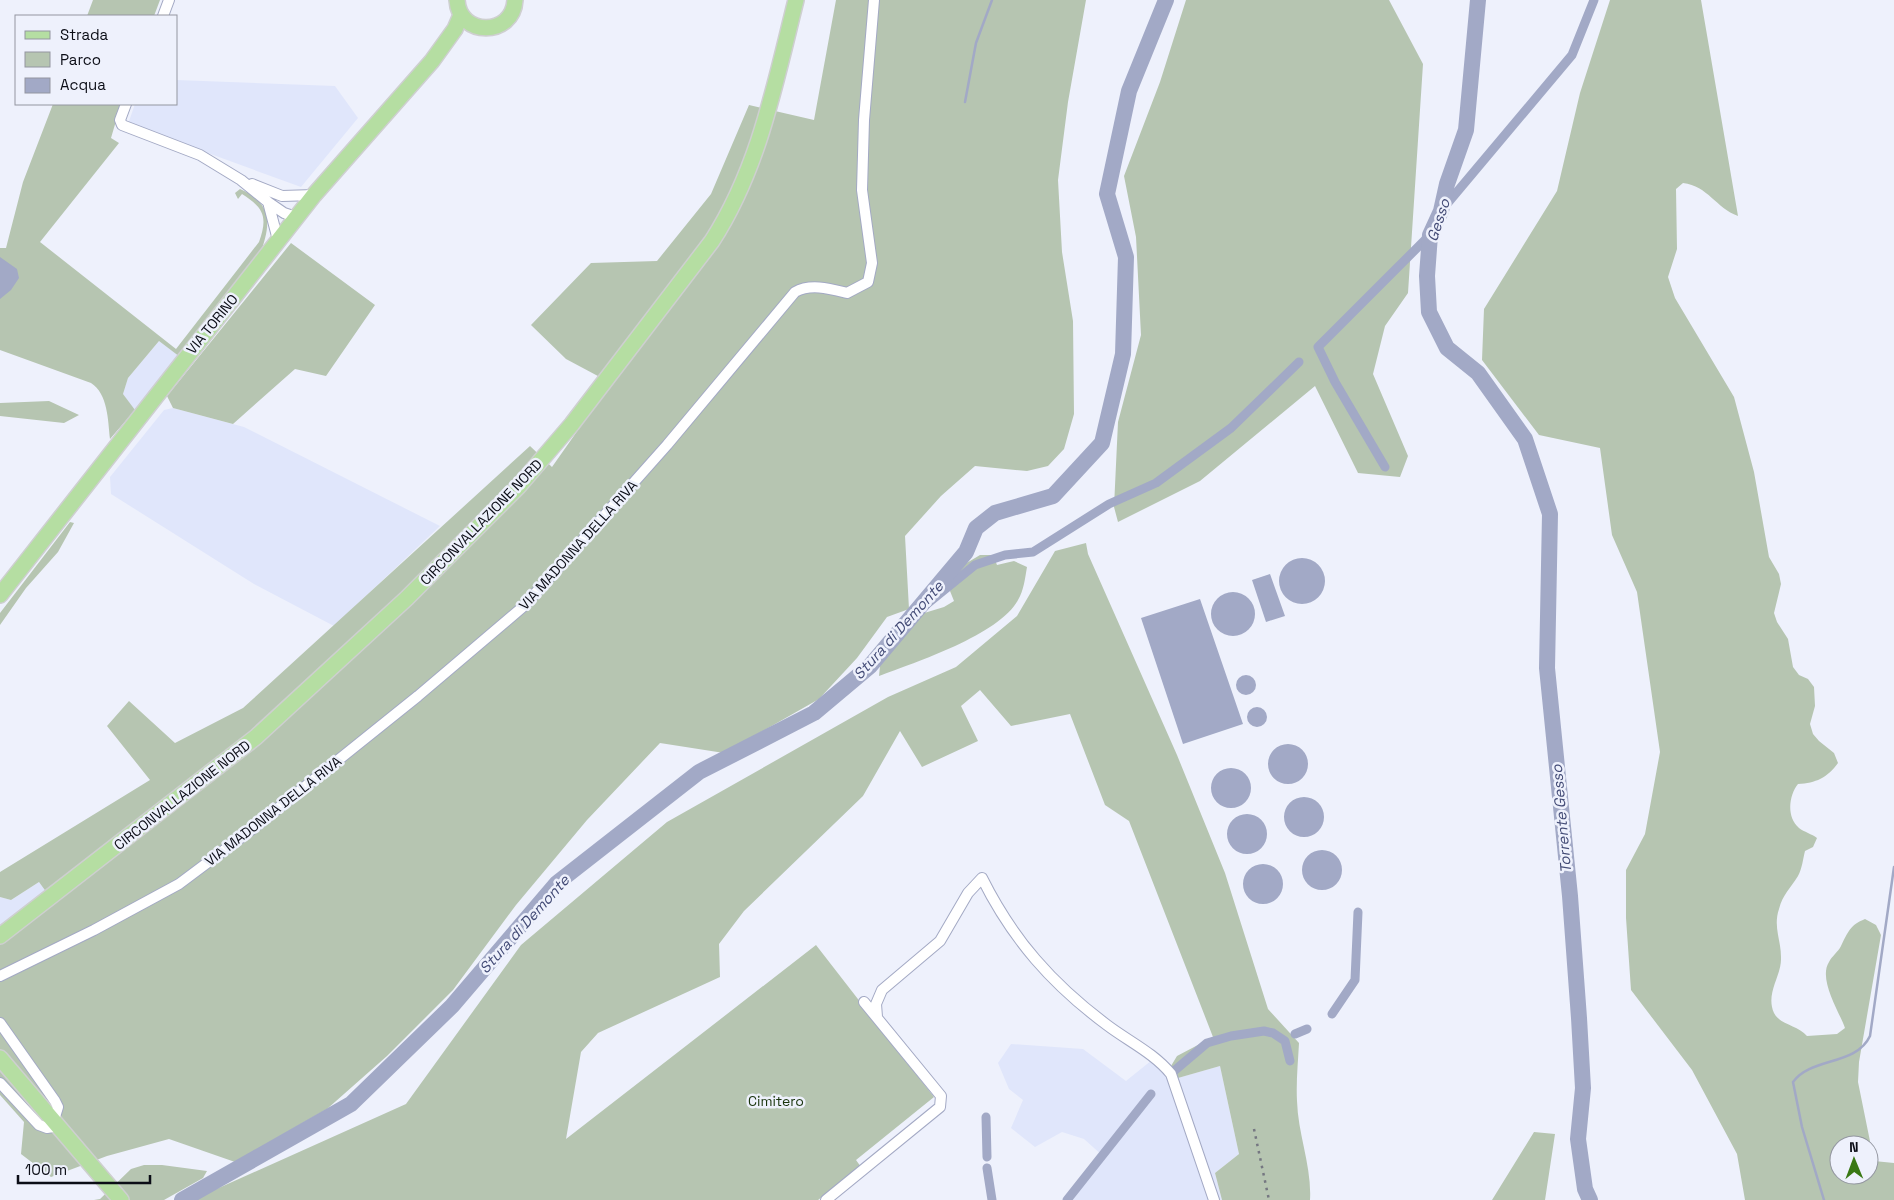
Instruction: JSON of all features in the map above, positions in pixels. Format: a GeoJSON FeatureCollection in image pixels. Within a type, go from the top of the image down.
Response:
{"type":"FeatureCollection","features":[{"type":"Feature","properties":{"kind":"main road"},"geometry":{"type":"LineString","coordinates":[[459,7],[474,26],[487,29],[500,25],[510,16],[515,0]]}},
{"type":"Feature","properties":{"kind":"main road","name":"CIRCONVALLAZIONE NORD"},"geometry":{"type":"LineString","coordinates":[[0,942],[6,932],[256,737],[414,591],[518,487],[572,424],[712,241],[732,211],[766,125],[796,0]]}},
{"type":"Feature","properties":{"kind":"main road","name":"VIA TORINO"},"geometry":{"type":"LineString","coordinates":[[0,595],[296,217],[432,60],[455,29],[459,7]]}},
{"type":"Feature","properties":{"kind":"main road","name":"VIA TORINO"},"geometry":{"type":"LineString","coordinates":[[432,60],[464,32],[474,26]]}},
{"type":"Feature","properties":{"kind":"main road"},"geometry":{"type":"LineString","coordinates":[[0,1046],[40,1104]]}},
{"type":"Feature","properties":{"kind":"main road"},"geometry":{"type":"LineString","coordinates":[[0,1058],[121,1200]]}},
{"type":"Feature","properties":{"kind":"street"},"geometry":{"type":"LineString","coordinates":[[163,15],[169,0]]}},
{"type":"Feature","properties":{"kind":"street","name":"VIA MADONNA DELLA RIVA"},"geometry":{"type":"LineString","coordinates":[[0,976],[94,930],[179,884],[251,830],[418,696],[524,606],[667,445],[795,292],[800,289],[824,288],[847,293],[868,282],[872,263],[862,190],[864,120],[874,0]]}},
{"type":"Feature","properties":{"kind":"street"},"geometry":{"type":"LineString","coordinates":[[126,105],[120,120],[122,125],[200,156],[241,180],[284,213],[296,217]]}},
{"type":"Feature","properties":{"kind":"street"},"geometry":{"type":"LineString","coordinates":[[241,180],[282,196],[314,195]]}},
{"type":"Feature","properties":{"kind":"street"},"geometry":{"type":"LineString","coordinates":[[282,196],[296,217]]}},
{"type":"Feature","properties":{"kind":"street"},"geometry":{"type":"LineString","coordinates":[[268,202],[278,240]]}},
{"type":"Feature","properties":{"kind":"street"},"geometry":{"type":"LineString","coordinates":[[877,1017],[876,1004],[882,990],[940,941],[968,893],[982,878],[993,900],[1022,943],[1046,973],[1106,1024],[1161,1063],[1170,1074],[1214,1200]]}},
{"type":"Feature","properties":{"kind":"street"},"geometry":{"type":"LineString","coordinates":[[826,1200],[940,1106],[941,1102],[941,1096],[864,1002]]}},
{"type":"Feature","properties":{"kind":"street"},"geometry":{"type":"LineString","coordinates":[[0,1023],[55,1101],[57,1123],[47,1128],[39,1125],[0,1083]]}},
{"type":"Feature","properties":{"kind":"shaded area"},"geometry":{"type":"Polygon","coordinates":[[[178,80],[335,86],[358,118],[301,187],[128,124],[135,105],[178,105],[178,80]]]}},
{"type":"Feature","properties":{"kind":"shaded area"},"geometry":{"type":"Polygon","coordinates":[[[159,341],[180,357],[136,413],[123,394],[128,378],[159,341]]]}},
{"type":"Feature","properties":{"kind":"shaded area"},"geometry":{"type":"Polygon","coordinates":[[[173,408],[244,427],[440,526],[334,626],[254,584],[111,494],[110,477],[164,410],[173,408]]]}},
{"type":"Feature","properties":{"kind":"shaded area"},"geometry":{"type":"Polygon","coordinates":[[[39,882],[47,893],[0,929],[0,897],[11,900],[39,882]]]}},
{"type":"Feature","properties":{"kind":"shaded area"},"geometry":{"type":"Polygon","coordinates":[[[1011,1044],[1083,1049],[1126,1081],[1152,1060],[1178,1078],[1220,1066],[1239,1154],[1215,1173],[1222,1200],[1073,1200],[1103,1156],[1084,1139],[1062,1132],[1035,1147],[1011,1128],[1023,1100],[1009,1089],[998,1063],[1011,1044]]]}},
{"type":"Feature","properties":{"kind":"green space"},"geometry":{"type":"Polygon","coordinates":[[[93,0],[160,0],[154,15],[87,15],[93,0]]]}},
{"type":"Feature","properties":{"kind":"green space"},"geometry":{"type":"Polygon","coordinates":[[[836,0],[1086,0],[1068,102],[1058,180],[1062,252],[1073,321],[1074,414],[1064,449],[1048,466],[1027,471],[975,466],[941,496],[905,536],[909,609],[887,617],[857,658],[819,699],[724,753],[660,743],[587,820],[516,905],[453,990],[387,1056],[327,1109],[235,1162],[169,1139],[107,1156],[51,1177],[21,1154],[24,1122],[0,1095],[0,929],[47,893],[39,882],[11,900],[0,897],[0,872],[150,780],[107,726],[129,701],[175,743],[243,708],[530,446],[552,467],[611,383],[566,359],[531,325],[591,263],[657,261],[711,194],[749,105],[814,120],[836,0]]]}},
{"type":"Feature","properties":{"kind":"green space"},"geometry":{"type":"Polygon","coordinates":[[[1186,0],[1389,0],[1423,64],[1408,293],[1385,326],[1373,374],[1408,456],[1400,477],[1358,473],[1315,386],[1200,481],[1118,522],[1114,507],[1118,422],[1141,335],[1136,237],[1124,176],[1160,82],[1186,0]]]}},
{"type":"Feature","properties":{"kind":"green space"},"geometry":{"type":"Polygon","coordinates":[[[1610,0],[1701,0],[1738,216],[1724,208],[1699,188],[1683,183],[1676,189],[1677,249],[1668,277],[1675,298],[1734,397],[1754,472],[1769,557],[1779,574],[1781,584],[1774,613],[1777,622],[1788,639],[1793,667],[1799,675],[1808,679],[1814,687],[1815,706],[1810,724],[1813,734],[1834,753],[1838,763],[1821,779],[1798,784],[1791,800],[1792,818],[1795,823],[1799,828],[1817,838],[1813,847],[1805,851],[1799,873],[1785,895],[1777,916],[1781,964],[1771,998],[1772,1006],[1774,1013],[1780,1020],[1799,1029],[1807,1036],[1837,1034],[1845,1028],[1828,986],[1826,969],[1853,926],[1865,919],[1876,925],[1881,935],[1859,1062],[1858,1082],[1869,1135],[1829,1135],[1829,1185],[1879,1185],[1879,1162],[1894,1163],[1894,1200],[1745,1200],[1737,1154],[1692,1070],[1631,990],[1626,918],[1626,870],[1645,834],[1660,752],[1637,592],[1612,535],[1600,448],[1539,435],[1482,360],[1484,309],[1557,191],[1580,93],[1610,0]]]}},
{"type":"Feature","properties":{"kind":"green space"},"geometry":{"type":"Polygon","coordinates":[[[53,105],[121,105],[111,138],[119,143],[40,242],[176,349],[259,242],[263,226],[262,214],[249,199],[242,194],[238,199],[235,193],[240,189],[259,201],[264,208],[267,224],[260,254],[180,357],[159,341],[128,378],[123,394],[135,410],[110,439],[108,416],[104,401],[97,388],[91,383],[0,350],[0,248],[6,248],[23,182],[53,105]]]}},
{"type":"Feature","properties":{"kind":"green space"},"geometry":{"type":"Polygon","coordinates":[[[291,243],[375,305],[326,376],[295,369],[233,424],[173,408],[167,396],[291,243]]]}},
{"type":"Feature","properties":{"kind":"green space"},"geometry":{"type":"Polygon","coordinates":[[[49,401],[79,415],[64,423],[0,416],[0,403],[49,401]]]}},
{"type":"Feature","properties":{"kind":"green space"},"geometry":{"type":"Polygon","coordinates":[[[70,522],[74,523],[58,552],[26,588],[0,625],[0,613],[70,522]]]}},
{"type":"Feature","properties":{"kind":"green space","name":"Cimitero"},"geometry":{"type":"Polygon","coordinates":[[[1086,543],[1088,554],[1177,755],[1225,873],[1268,1009],[1299,1043],[1297,1101],[1309,1175],[1310,1200],[1222,1200],[1215,1173],[1239,1154],[1220,1066],[1178,1078],[1171,1066],[1177,1056],[1213,1037],[1129,821],[1105,805],[1070,714],[1011,726],[980,690],[961,706],[978,741],[922,767],[900,731],[863,796],[744,911],[719,944],[720,977],[598,1033],[581,1052],[566,1139],[816,945],[934,1097],[856,1160],[861,1167],[818,1200],[192,1200],[406,1104],[521,945],[667,822],[888,697],[956,667],[1017,616],[1055,551],[1086,543]]]}},
{"type":"Feature","properties":{"kind":"green space"},"geometry":{"type":"Polygon","coordinates":[[[980,555],[993,555],[997,565],[1014,561],[1027,567],[1020,596],[1008,613],[993,625],[955,646],[879,676],[880,666],[885,656],[921,614],[944,607],[954,601],[950,591],[960,567],[980,555]]]}},
{"type":"Feature","properties":{"kind":"green space"},"geometry":{"type":"Polygon","coordinates":[[[1534,1132],[1555,1134],[1545,1200],[1492,1200],[1534,1132]]]}},
{"type":"Feature","properties":{"kind":"green space"},"geometry":{"type":"Polygon","coordinates":[[[144,1165],[162,1165],[207,1171],[203,1178],[164,1200],[94,1200],[100,1199],[131,1169],[144,1165]]]}},
{"type":"Feature","properties":{"kind":"water"},"geometry":{"type":"Polygon","coordinates":[[[0,257],[17,269],[19,278],[11,290],[0,299],[0,257]]]}},
{"type":"Feature","properties":{"kind":"water"},"geometry":{"type":"Polygon","coordinates":[[[1302,558],[1315,562],[1321,568],[1325,581],[1321,594],[1315,600],[1302,604],[1289,600],[1283,594],[1279,581],[1283,568],[1289,562],[1302,558]]]}},
{"type":"Feature","properties":{"kind":"water"},"geometry":{"type":"Polygon","coordinates":[[[1270,574],[1285,616],[1266,622],[1252,580],[1270,574]]]}},
{"type":"Feature","properties":{"kind":"water"},"geometry":{"type":"Polygon","coordinates":[[[1229,592],[1237,592],[1249,598],[1255,614],[1249,630],[1237,636],[1229,636],[1217,630],[1211,618],[1211,610],[1217,598],[1229,592]]]}},
{"type":"Feature","properties":{"kind":"water"},"geometry":{"type":"Polygon","coordinates":[[[1200,599],[1243,724],[1183,744],[1141,618],[1200,599]]]}},
{"type":"Feature","properties":{"kind":"water"},"geometry":{"type":"Polygon","coordinates":[[[1246,675],[1253,678],[1256,685],[1253,692],[1246,695],[1239,692],[1236,685],[1239,678],[1246,675]]]}},
{"type":"Feature","properties":{"kind":"water"},"geometry":{"type":"Polygon","coordinates":[[[1257,707],[1264,710],[1267,717],[1264,724],[1257,727],[1250,724],[1247,717],[1250,710],[1257,707]]]}},
{"type":"Feature","properties":{"kind":"water"},"geometry":{"type":"Polygon","coordinates":[[[1288,744],[1302,750],[1308,764],[1302,778],[1288,784],[1274,778],[1268,764],[1274,750],[1288,744]]]}},
{"type":"Feature","properties":{"kind":"water"},"geometry":{"type":"Polygon","coordinates":[[[1231,768],[1245,774],[1251,788],[1245,802],[1231,808],[1217,802],[1211,788],[1217,774],[1231,768]]]}},
{"type":"Feature","properties":{"kind":"water"},"geometry":{"type":"Polygon","coordinates":[[[1304,797],[1318,803],[1324,817],[1318,831],[1304,837],[1290,831],[1284,817],[1290,803],[1304,797]]]}},
{"type":"Feature","properties":{"kind":"water"},"geometry":{"type":"Polygon","coordinates":[[[1247,814],[1261,820],[1267,834],[1261,848],[1247,854],[1233,848],[1227,834],[1233,820],[1247,814]]]}},
{"type":"Feature","properties":{"kind":"water"},"geometry":{"type":"Polygon","coordinates":[[[1322,850],[1336,856],[1342,870],[1336,884],[1322,890],[1308,884],[1302,870],[1308,856],[1322,850]]]}},
{"type":"Feature","properties":{"kind":"water"},"geometry":{"type":"Polygon","coordinates":[[[1263,864],[1277,870],[1283,884],[1277,898],[1263,904],[1249,898],[1243,884],[1249,870],[1263,864]]]}},
{"type":"Feature","properties":{"kind":"waterway"},"geometry":{"type":"LineString","coordinates":[[965,102],[976,43],[992,0]]}},
{"type":"Feature","properties":{"kind":"waterway","name":"Stura di Demonte"},"geometry":{"type":"LineString","coordinates":[[182,1200],[351,1104],[452,1006],[557,883],[699,772],[814,713],[870,666],[966,552],[976,528],[995,513],[1053,496],[1102,443],[1123,354],[1126,257],[1107,194],[1129,91],[1166,0]]}},
{"type":"Feature","properties":{"kind":"waterway","name":"Torrente Gesso"},"geometry":{"type":"LineString","coordinates":[[1478,0],[1466,130],[1447,184],[1441,211],[1430,235],[1427,276],[1429,312],[1447,348],[1478,373],[1525,439],[1550,514],[1547,668],[1570,896],[1579,1018],[1583,1088],[1578,1139],[1585,1189],[1590,1200]]}},
{"type":"Feature","properties":{"kind":"waterway","name":"Gesso"},"geometry":{"type":"LineString","coordinates":[[1441,211],[1572,55],[1594,0]]}},
{"type":"Feature","properties":{"kind":"waterway","name":"Gesso"},"geometry":{"type":"LineString","coordinates":[[1385,467],[1335,382],[1318,347],[1430,235]]}},
{"type":"Feature","properties":{"kind":"waterway"},"geometry":{"type":"LineString","coordinates":[[906,621],[975,565],[1005,555],[1033,552],[1109,504],[1156,483],[1231,428],[1299,362]]}},
{"type":"Feature","properties":{"kind":"waterway"},"geometry":{"type":"LineString","coordinates":[[1824,1200],[1802,1127],[1793,1082],[1811,1068],[1855,1052],[1863,1046],[1870,1036],[1894,867]]}},
{"type":"Feature","properties":{"kind":"waterway"},"geometry":{"type":"LineString","coordinates":[[1332,1014],[1355,980],[1358,912]]}},
{"type":"Feature","properties":{"kind":"waterway"},"geometry":{"type":"LineString","coordinates":[[1295,1034],[1307,1029]]}},
{"type":"Feature","properties":{"kind":"waterway"},"geometry":{"type":"LineString","coordinates":[[1174,1071],[1207,1043],[1231,1036],[1264,1031],[1273,1033],[1285,1041],[1290,1061]]}},
{"type":"Feature","properties":{"kind":"waterway"},"geometry":{"type":"LineString","coordinates":[[1067,1200],[1151,1094]]}},
{"type":"Feature","properties":{"kind":"waterway"},"geometry":{"type":"LineString","coordinates":[[986,1117],[987,1157]]}},
{"type":"Feature","properties":{"kind":"waterway"},"geometry":{"type":"LineString","coordinates":[[987,1168],[992,1200]]}},
{"type":"Feature","properties":{"kind":"railway"},"geometry":{"type":"LineString","coordinates":[[1254,1129],[1269,1200]]}}]}
